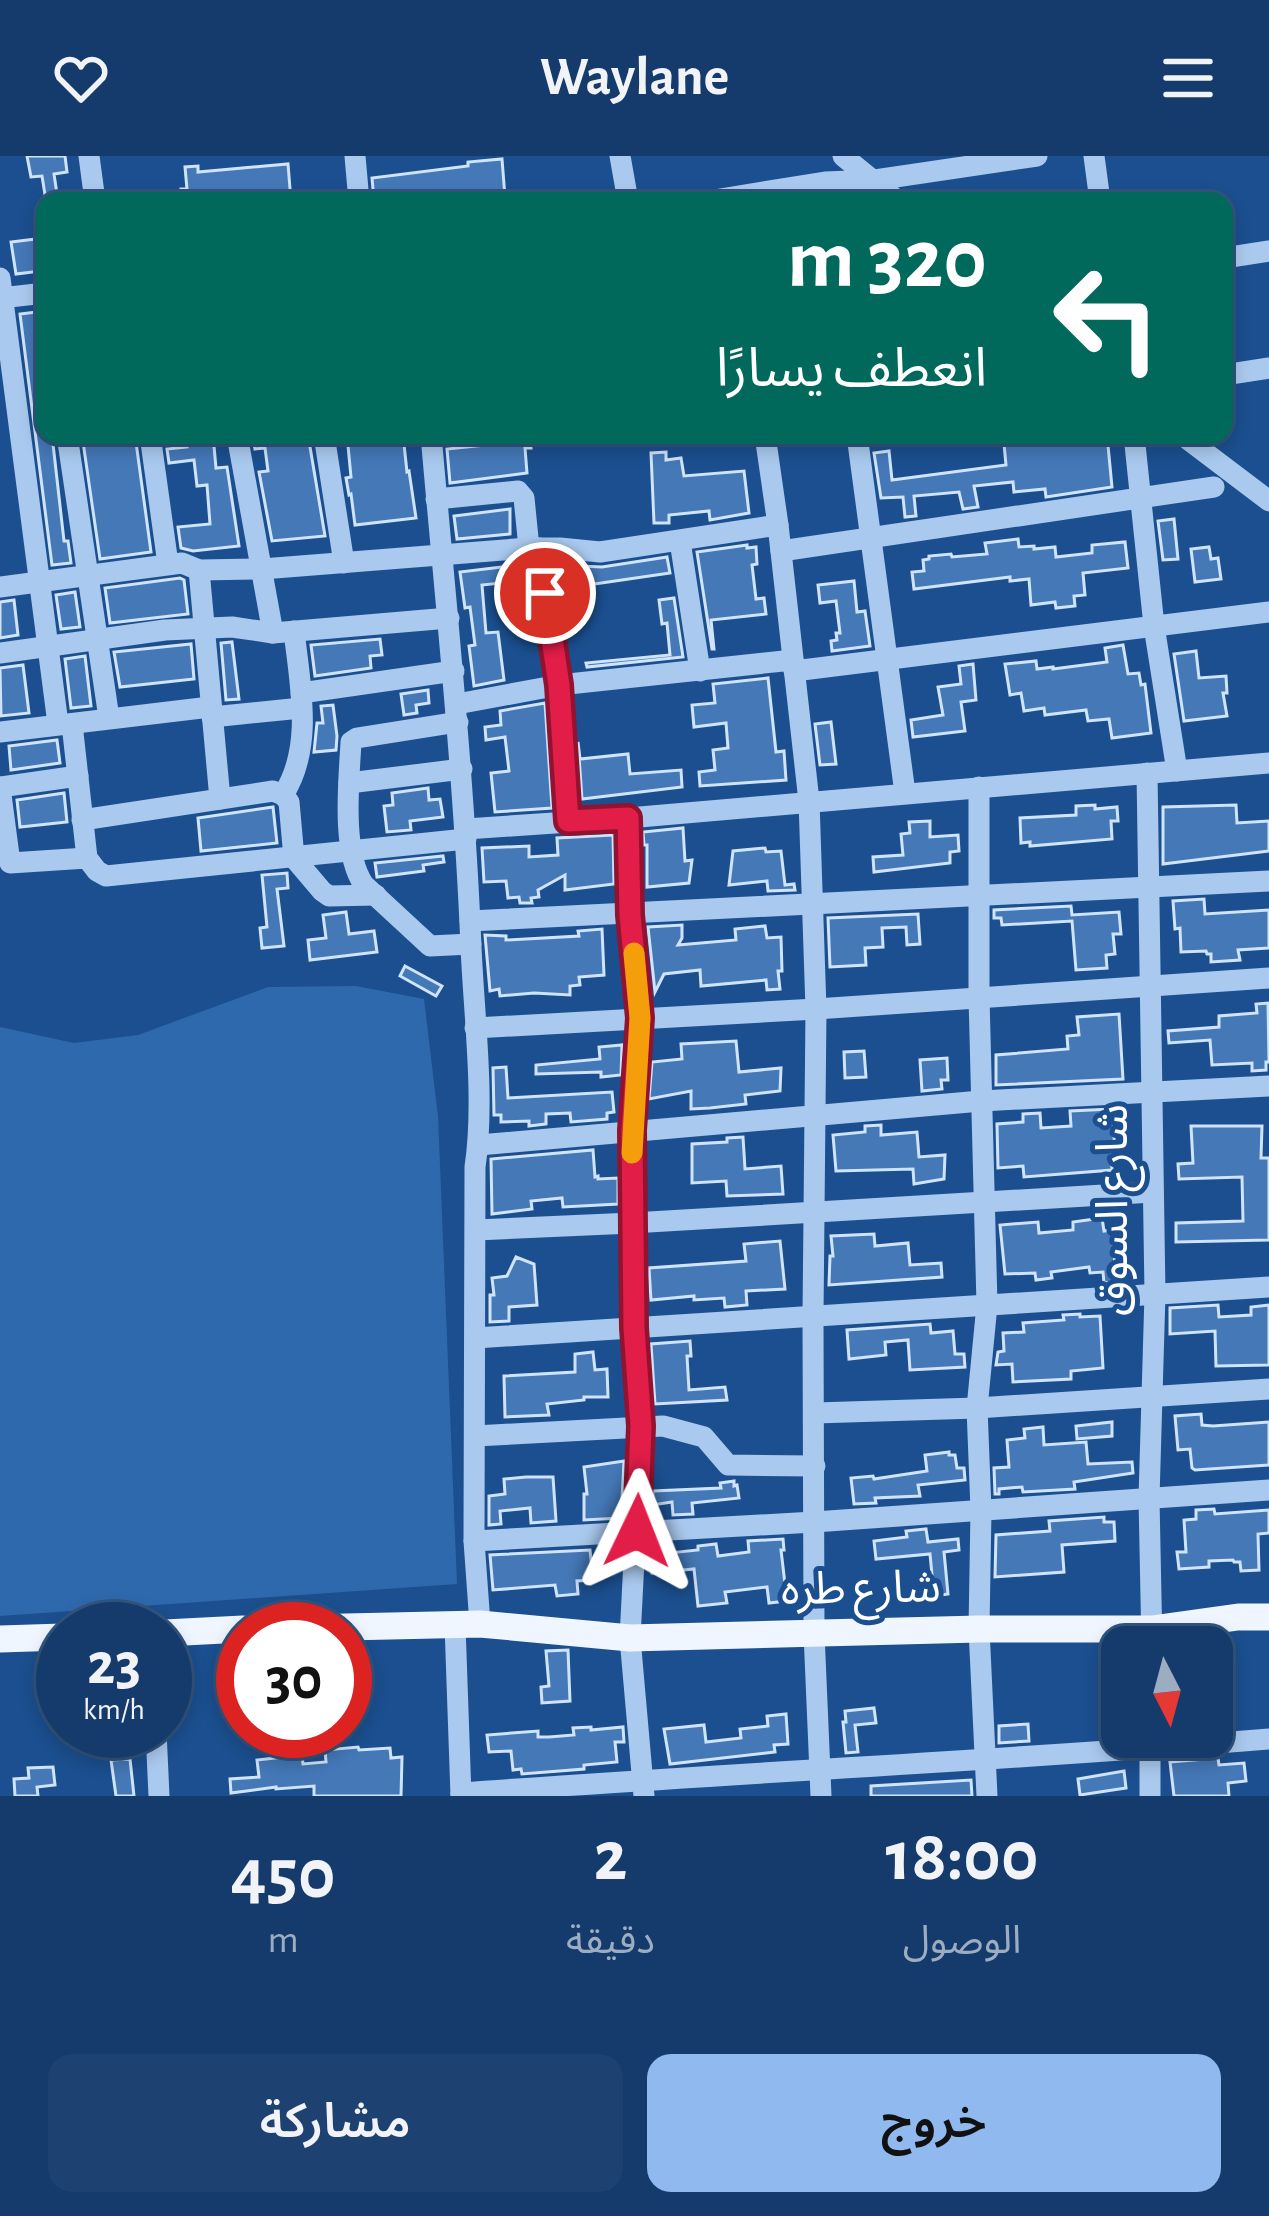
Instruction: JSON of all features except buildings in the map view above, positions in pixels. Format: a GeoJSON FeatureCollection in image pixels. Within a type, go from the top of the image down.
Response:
{"type":"FeatureCollection","features":[{"type":"Feature","properties":{"kind":"main road","name":"شارع طره"},"geometry":{"type":"LineString","coordinates":[[1201,1626],[1238,1617],[1269,1617]]}},
{"type":"Feature","properties":{"kind":"main road","name":"شارع طره"},"geometry":{"type":"LineString","coordinates":[[372,1627],[468,1625],[630,1638],[979,1629],[1101,1635]]}},
{"type":"Feature","properties":{"kind":"main road"},"geometry":{"type":"LineString","coordinates":[[0,1639],[36,1638]]}},
{"type":"Feature","properties":{"kind":"street"},"geometry":{"type":"LineString","coordinates":[[94,192],[89,158],[113,156]]}},
{"type":"Feature","properties":{"kind":"street"},"geometry":{"type":"LineString","coordinates":[[355,156],[358,192]]}},
{"type":"Feature","properties":{"kind":"street"},"geometry":{"type":"LineString","coordinates":[[620,156],[626,192]]}},
{"type":"Feature","properties":{"kind":"street"},"geometry":{"type":"LineString","coordinates":[[843,156],[889,192]]}},
{"type":"Feature","properties":{"kind":"street"},"geometry":{"type":"LineString","coordinates":[[826,191],[875,179],[1037,156]]}},
{"type":"Feature","properties":{"kind":"street"},"geometry":{"type":"LineString","coordinates":[[1094,156],[1099,192]]}},
{"type":"Feature","properties":{"kind":"street"},"geometry":{"type":"LineString","coordinates":[[1233,257],[1269,251]]}},
{"type":"Feature","properties":{"kind":"street"},"geometry":{"type":"LineString","coordinates":[[36,293],[1,291],[12,417],[49,646],[77,776],[87,858],[106,876],[351,852],[568,821],[1269,763]]}},
{"type":"Feature","properties":{"kind":"street"},"geometry":{"type":"LineString","coordinates":[[1233,374],[1269,368]]}},
{"type":"Feature","properties":{"kind":"street"},"geometry":{"type":"LineString","coordinates":[[68,444],[109,718]]}},
{"type":"Feature","properties":{"kind":"street"},"geometry":{"type":"LineString","coordinates":[[151,444],[168,564]]}},
{"type":"Feature","properties":{"kind":"street"},"geometry":{"type":"LineString","coordinates":[[239,444],[262,569],[301,701],[297,771],[283,795]]}},
{"type":"Feature","properties":{"kind":"street"},"geometry":{"type":"LineString","coordinates":[[325,444],[344,563]]}},
{"type":"Feature","properties":{"kind":"street"},"geometry":{"type":"LineString","coordinates":[[432,444],[462,769],[479,1145],[474,1541],[461,1794],[644,1788],[1101,1747]]}},
{"type":"Feature","properties":{"kind":"street"},"geometry":{"type":"LineString","coordinates":[[766,444],[809,800],[816,1009],[814,1633],[821,1796]]}},
{"type":"Feature","properties":{"kind":"street"},"geometry":{"type":"LineString","coordinates":[[857,444],[905,793]]}},
{"type":"Feature","properties":{"kind":"street"},"geometry":{"type":"LineString","coordinates":[[1135,444],[1154,626],[1177,771]]}},
{"type":"Feature","properties":{"kind":"street"},"geometry":{"type":"LineString","coordinates":[[1195,444],[1263,491]]}},
{"type":"Feature","properties":{"kind":"street"},"geometry":{"type":"LineString","coordinates":[[781,550],[1214,487]]}},
{"type":"Feature","properties":{"kind":"street"},"geometry":{"type":"LineString","coordinates":[[436,499],[518,491],[524,498],[559,685],[568,821]]}},
{"type":"Feature","properties":{"kind":"street"},"geometry":{"type":"LineString","coordinates":[[0,587],[182,563],[199,570],[262,569],[534,548],[600,552],[778,525]]}},
{"type":"Feature","properties":{"kind":"street"},"geometry":{"type":"LineString","coordinates":[[680,541],[700,671]]}},
{"type":"Feature","properties":{"kind":"street"},"geometry":{"type":"LineString","coordinates":[[199,570],[220,799]]}},
{"type":"Feature","properties":{"kind":"street"},"geometry":{"type":"LineString","coordinates":[[1269,612],[887,658],[559,685],[357,738],[352,742],[349,783],[351,852],[358,876],[430,946],[471,933],[630,915],[1269,880]]}},
{"type":"Feature","properties":{"kind":"street"},"geometry":{"type":"LineString","coordinates":[[0,653],[165,630],[232,627],[284,632],[449,618]]}},
{"type":"Feature","properties":{"kind":"street"},"geometry":{"type":"LineString","coordinates":[[0,732],[301,701],[454,671]]}},
{"type":"Feature","properties":{"kind":"street"},"geometry":{"type":"LineString","coordinates":[[349,783],[462,769]]}},
{"type":"Feature","properties":{"kind":"street","name":"شارع السوق"},"geometry":{"type":"LineString","coordinates":[[1147,773],[1155,1294],[1148,1498],[1152,1626]]}},
{"type":"Feature","properties":{"kind":"street"},"geometry":{"type":"LineString","coordinates":[[77,776],[0,787],[2,816],[10,863],[87,858]]}},
{"type":"Feature","properties":{"kind":"street"},"geometry":{"type":"LineString","coordinates":[[979,787],[987,1305],[977,1408],[979,1629],[987,1796]]}},
{"type":"Feature","properties":{"kind":"street"},"geometry":{"type":"LineString","coordinates":[[82,820],[273,791],[289,802],[294,858],[329,896],[376,895]]}},
{"type":"Feature","properties":{"kind":"street"},"geometry":{"type":"LineString","coordinates":[[628,818],[630,915],[640,1018],[632,1130],[632,1223],[641,1426],[630,1638],[644,1788]]}},
{"type":"Feature","properties":{"kind":"street"},"geometry":{"type":"LineString","coordinates":[[476,1028],[1269,978]]}},
{"type":"Feature","properties":{"kind":"street"},"geometry":{"type":"LineString","coordinates":[[479,1145],[981,1101],[1269,1086]]}},
{"type":"Feature","properties":{"kind":"street"},"geometry":{"type":"LineString","coordinates":[[476,1230],[1154,1192]]}},
{"type":"Feature","properties":{"kind":"street"},"geometry":{"type":"LineString","coordinates":[[475,1337],[1269,1287]]}},
{"type":"Feature","properties":{"kind":"street"},"geometry":{"type":"LineString","coordinates":[[815,1414],[1269,1389]]}},
{"type":"Feature","properties":{"kind":"street"},"geometry":{"type":"LineString","coordinates":[[475,1436],[663,1426],[697,1433],[728,1465],[814,1466]]}},
{"type":"Feature","properties":{"kind":"street"},"geometry":{"type":"LineString","coordinates":[[474,1541],[1269,1490]]}},
{"type":"Feature","properties":{"kind":"street"},"geometry":{"type":"LineString","coordinates":[[1233,1740],[1269,1739]]}},
{"type":"Feature","properties":{"kind":"street"},"geometry":{"type":"LineString","coordinates":[[157,1758],[159,1796]]}},
{"type":"Feature","properties":{"kind":"street"},"geometry":{"type":"LineString","coordinates":[[1150,1758],[1150,1796]]}},
{"type":"Feature","properties":{"kind":"shaded area"},"geometry":{"type":"Polygon","coordinates":[[[356,986],[424,999],[438,1116],[457,1584],[192,1603],[36,1602],[36,1613],[0,1616],[0,1027],[74,1043],[138,1035],[268,987],[356,986]]]}},
{"type":"Feature","properties":{"kind":"slow traffic"},"geometry":{"type":"LineString","coordinates":[[632,1153],[640,1018],[634,953]]}},
{"type":"Feature","properties":{"kind":"route"},"geometry":{"type":"LineString","coordinates":[[545,593],[559,685],[568,821],[628,818],[630,915],[640,1018],[632,1130],[634,1328],[641,1426],[637,1531]]}}]}
